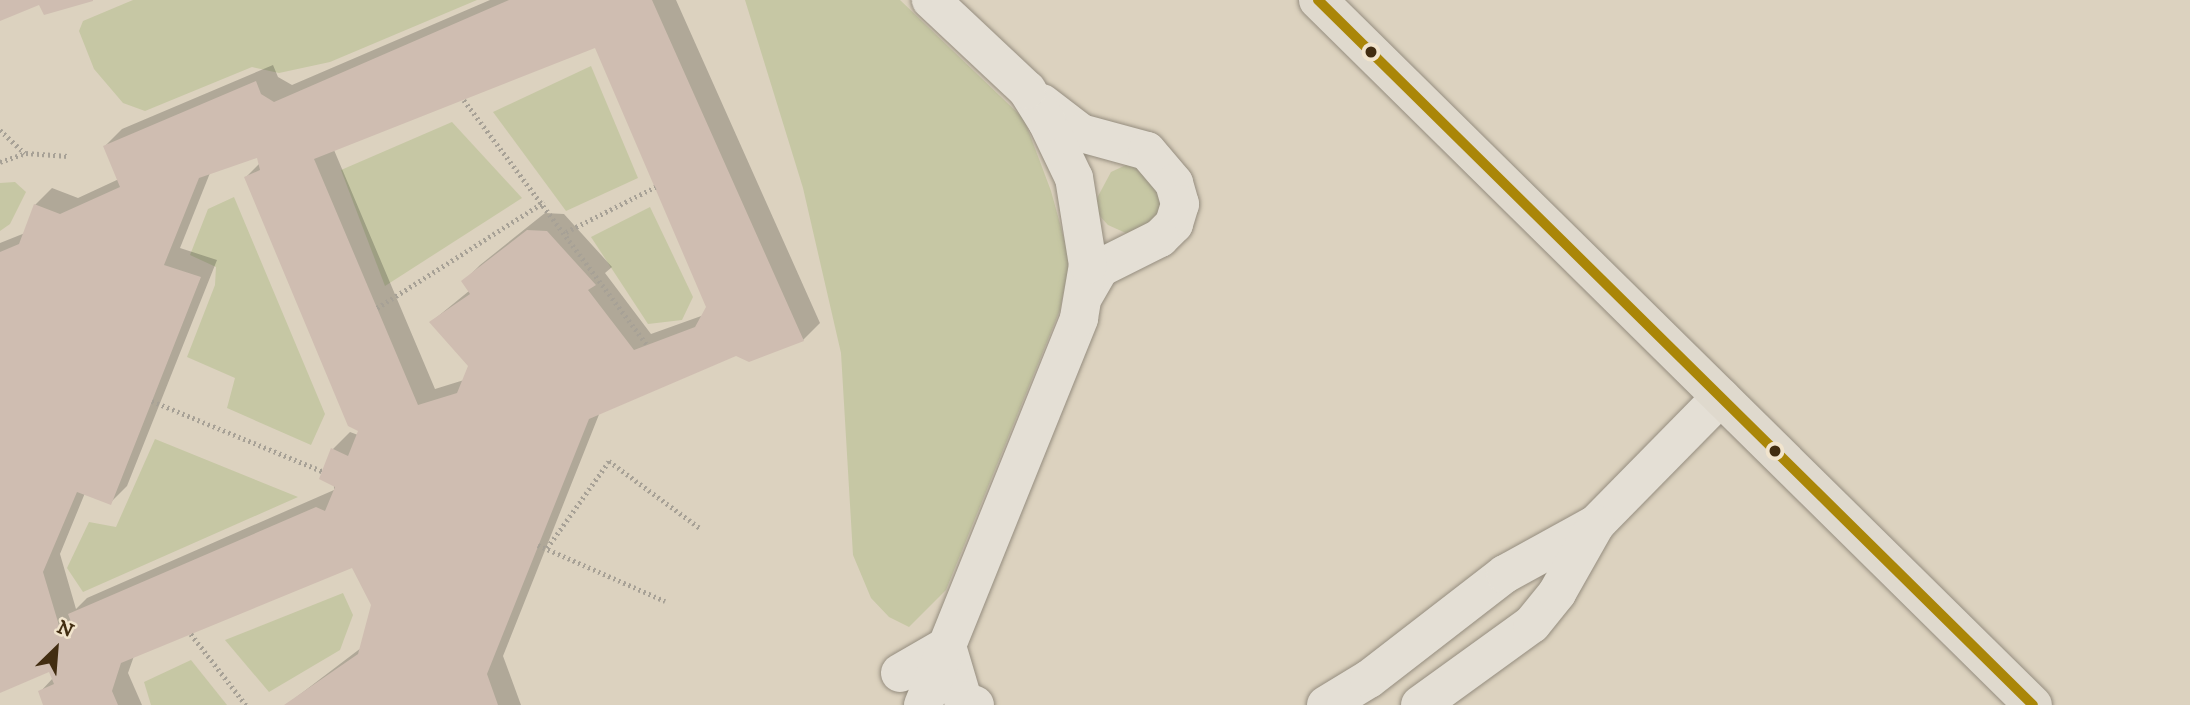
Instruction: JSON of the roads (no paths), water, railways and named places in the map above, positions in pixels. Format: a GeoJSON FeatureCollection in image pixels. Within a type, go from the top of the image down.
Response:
{"type":"FeatureCollection","features":[{"type":"Feature","properties":{"kind":"main road"},"geometry":{"type":"LineString","coordinates":[[1318,0],[2033,705]]}},
{"type":"Feature","properties":{"kind":"lane"},"geometry":{"type":"LineString","coordinates":[[923,705],[1085,294],[1100,268],[1160,238],[1174,224],[1180,204],[1174,183],[1147,151],[1081,133],[1027,90],[931,0]]}},
{"type":"Feature","properties":{"kind":"lane"},"geometry":{"type":"LineString","coordinates":[[1027,90],[1074,178],[1086,245],[1085,294]]}},
{"type":"Feature","properties":{"kind":"lane"},"geometry":{"type":"LineString","coordinates":[[1420,705],[1532,624],[1557,593],[1596,524],[1721,397]]}},
{"type":"Feature","properties":{"kind":"lane"},"geometry":{"type":"LineString","coordinates":[[1326,705],[1369,679],[1505,574],[1596,524]]}},
{"type":"Feature","properties":{"kind":"lane"},"geometry":{"type":"LineString","coordinates":[[900,673],[947,646]]}},
{"type":"Feature","properties":{"kind":"lane"},"geometry":{"type":"LineString","coordinates":[[947,646],[963,700],[975,705]]}}]}
